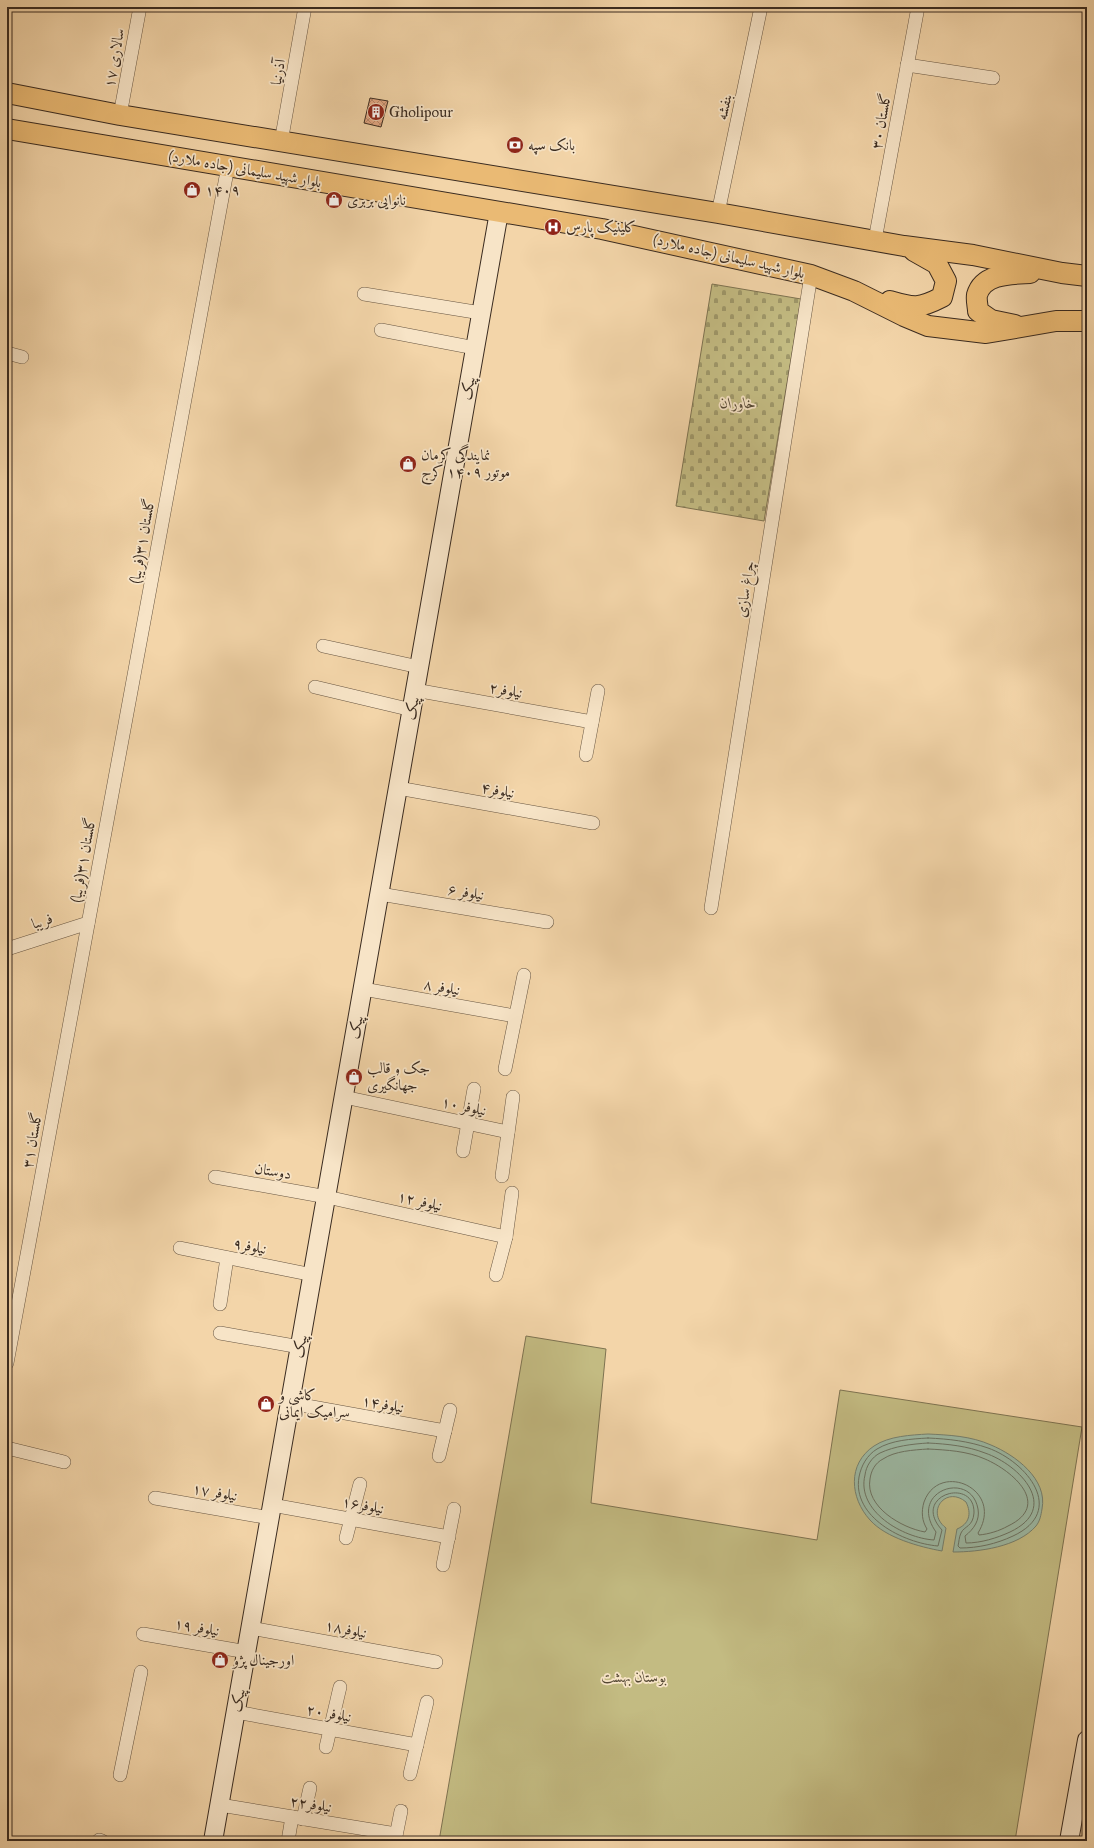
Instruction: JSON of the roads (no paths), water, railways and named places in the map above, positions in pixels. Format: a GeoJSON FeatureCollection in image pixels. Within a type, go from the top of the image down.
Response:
{"type":"FeatureCollection","features":[{"type":"Feature","properties":{"kind":"main road"},"geometry":{"type":"LineString","coordinates":[[7,93],[120,115],[718,213],[904,246],[973,255],[1062,273],[1087,276]]}},
{"type":"Feature","properties":{"kind":"main road","name":"بلوار شهید سلیمانی (جاده ملارد)"},"geometry":{"type":"LineString","coordinates":[[7,129],[602,229],[811,274],[854,291],[928,326],[986,333],[1056,321],[1087,321]]}},
{"type":"Feature","properties":{"kind":"main road"},"geometry":{"type":"LineString","coordinates":[[854,291],[912,307],[928,304],[942,297],[946,281],[937,264],[904,246]]}},
{"type":"Feature","properties":{"kind":"main road"},"geometry":{"type":"LineString","coordinates":[[1025,327],[991,320],[978,311],[978,295],[988,280],[1008,274],[1062,273]]}},
{"type":"Feature","properties":{"kind":"street","name":"سالاری ۱۷"},"geometry":{"type":"LineString","coordinates":[[120,115],[140,7]]}},
{"type":"Feature","properties":{"kind":"street","name":"آذرنیا"},"geometry":{"type":"LineString","coordinates":[[281,142],[305,7]]}},
{"type":"Feature","properties":{"kind":"street","name":"بنفشه"},"geometry":{"type":"LineString","coordinates":[[718,213],[761,7]]}},
{"type":"Feature","properties":{"kind":"street","name":"گلستان ۳۰"},"geometry":{"type":"LineString","coordinates":[[875,240],[918,7]]}},
{"type":"Feature","properties":{"kind":"street"},"geometry":{"type":"LineString","coordinates":[[907,65],[993,78]]}},
{"type":"Feature","properties":{"kind":"street","name":"گلستان ۳۱(فریبا)"},"geometry":{"type":"LineString","coordinates":[[88,923],[228,166]]}},
{"type":"Feature","properties":{"kind":"street","name":"پیک"},"geometry":{"type":"LineString","coordinates":[[213,1841],[499,212]]}},
{"type":"Feature","properties":{"kind":"street","name":"چراغ سازی"},"geometry":{"type":"LineString","coordinates":[[711,908],[811,274]]}},
{"type":"Feature","properties":{"kind":"street"},"geometry":{"type":"LineString","coordinates":[[364,294],[481,313]]}},
{"type":"Feature","properties":{"kind":"street"},"geometry":{"type":"LineString","coordinates":[[381,330],[475,348]]}},
{"type":"Feature","properties":{"kind":"street"},"geometry":{"type":"LineString","coordinates":[[7,353],[22,356]]}},
{"type":"Feature","properties":{"kind":"street"},"geometry":{"type":"LineString","coordinates":[[323,646],[419,667]]}},
{"type":"Feature","properties":{"kind":"street"},"geometry":{"type":"LineString","coordinates":[[315,687],[412,710]]}},
{"type":"Feature","properties":{"kind":"street","name":"نیلوفر۲"},"geometry":{"type":"LineString","coordinates":[[415,690],[592,722]]}},
{"type":"Feature","properties":{"kind":"street"},"geometry":{"type":"LineString","coordinates":[[586,755],[598,691]]}},
{"type":"Feature","properties":{"kind":"street","name":"نیلوفر۴"},"geometry":{"type":"LineString","coordinates":[[398,788],[593,823]]}},
{"type":"Feature","properties":{"kind":"street","name":"نیلوفر ۶"},"geometry":{"type":"LineString","coordinates":[[380,894],[547,922]]}},
{"type":"Feature","properties":{"kind":"street","name":"فریبا"},"geometry":{"type":"LineString","coordinates":[[7,949],[88,923]]}},
{"type":"Feature","properties":{"kind":"street","name":"گلستان ۳۱"},"geometry":{"type":"LineString","coordinates":[[7,1363],[88,923]]}},
{"type":"Feature","properties":{"kind":"street"},"geometry":{"type":"LineString","coordinates":[[505,1069],[524,974]]}},
{"type":"Feature","properties":{"kind":"street","name":"نیلوفر ۸"},"geometry":{"type":"LineString","coordinates":[[363,989],[515,1016]]}},
{"type":"Feature","properties":{"kind":"street"},"geometry":{"type":"LineString","coordinates":[[463,1151],[474,1089]]}},
{"type":"Feature","properties":{"kind":"street","name":"نیلوفر ۱۰"},"geometry":{"type":"LineString","coordinates":[[344,1097],[508,1132]]}},
{"type":"Feature","properties":{"kind":"street"},"geometry":{"type":"LineString","coordinates":[[502,1176],[513,1097]]}},
{"type":"Feature","properties":{"kind":"street","name":"دوستان"},"geometry":{"type":"LineString","coordinates":[[215,1177],[326,1197]]}},
{"type":"Feature","properties":{"kind":"street"},"geometry":{"type":"LineString","coordinates":[[496,1275],[506,1237],[512,1193]]}},
{"type":"Feature","properties":{"kind":"street","name":"نیلوفر ۱۲"},"geometry":{"type":"LineString","coordinates":[[326,1197],[506,1237]]}},
{"type":"Feature","properties":{"kind":"street","name":"نیلوفر۹"},"geometry":{"type":"LineString","coordinates":[[180,1248],[313,1275]]}},
{"type":"Feature","properties":{"kind":"street"},"geometry":{"type":"LineString","coordinates":[[220,1304],[227,1258]]}},
{"type":"Feature","properties":{"kind":"street"},"geometry":{"type":"LineString","coordinates":[[220,1333],[300,1346]]}},
{"type":"Feature","properties":{"kind":"street","name":"نیلوفر۱۴"},"geometry":{"type":"LineString","coordinates":[[290,1403],[445,1431]]}},
{"type":"Feature","properties":{"kind":"street"},"geometry":{"type":"LineString","coordinates":[[439,1456],[450,1410]]}},
{"type":"Feature","properties":{"kind":"street"},"geometry":{"type":"LineString","coordinates":[[7,1448],[64,1462]]}},
{"type":"Feature","properties":{"kind":"street"},"geometry":{"type":"LineString","coordinates":[[346,1538],[360,1484]]}},
{"type":"Feature","properties":{"kind":"street","name":"نیلوفر ۱۷"},"geometry":{"type":"LineString","coordinates":[[154,1498],[271,1511]]}},
{"type":"Feature","properties":{"kind":"street"},"geometry":{"type":"LineString","coordinates":[[443,1564],[454,1509]]}},
{"type":"Feature","properties":{"kind":"street","name":"نیلوفر۱۶"},"geometry":{"type":"LineString","coordinates":[[271,1511],[351,1519],[449,1537]]}},
{"type":"Feature","properties":{"kind":"street","name":"نیلوفر۱۸"},"geometry":{"type":"LineString","coordinates":[[251,1628],[436,1662]]}},
{"type":"Feature","properties":{"kind":"street","name":"نیلوفر ۱۹"},"geometry":{"type":"LineString","coordinates":[[143,1634],[247,1652]]}},
{"type":"Feature","properties":{"kind":"street"},"geometry":{"type":"LineString","coordinates":[[120,1775],[141,1672]]}},
{"type":"Feature","properties":{"kind":"street"},"geometry":{"type":"LineString","coordinates":[[326,1747],[340,1687]]}},
{"type":"Feature","properties":{"kind":"street"},"geometry":{"type":"LineString","coordinates":[[410,1774],[427,1702]]}},
{"type":"Feature","properties":{"kind":"street","name":"نیلوفر ۲۰"},"geometry":{"type":"LineString","coordinates":[[236,1712],[417,1745]]}},
{"type":"Feature","properties":{"kind":"street"},"geometry":{"type":"LineString","coordinates":[[1068,1841],[1087,1740]]}},
{"type":"Feature","properties":{"kind":"street"},"geometry":{"type":"LineString","coordinates":[[288,1841],[310,1788]]}},
{"type":"Feature","properties":{"kind":"street","name":"نیلوفر۲۲"},"geometry":{"type":"LineString","coordinates":[[220,1805],[298,1818],[396,1838]]}},
{"type":"Feature","properties":{"kind":"street"},"geometry":{"type":"LineString","coordinates":[[396,1838],[401,1811]]}},
{"type":"Feature","properties":{"kind":"water"},"geometry":{"type":"Polygon","coordinates":[[[928,1434],[968,1438],[983,1442],[1000,1449],[1019,1462],[1035,1478],[1043,1498],[1042,1509],[1036,1526],[1019,1539],[998,1547],[974,1551],[953,1552],[957,1529],[967,1521],[969,1511],[966,1502],[959,1498],[951,1497],[945,1499],[938,1508],[937,1515],[940,1522],[946,1528],[942,1551],[904,1541],[885,1532],[877,1526],[863,1511],[855,1492],[854,1482],[859,1462],[865,1453],[874,1446],[886,1440],[928,1434]]]}},
{"type":"Feature","properties":{"kind":"place","name":"Gholipour"},"geometry":{"type":"Point","coordinates":[376,112]}},
{"type":"Feature","properties":{"kind":"place","name":"بانک سپه"},"geometry":{"type":"Point","coordinates":[515,145]}},
{"type":"Feature","properties":{"kind":"place","name":"۱۴۰۹"},"geometry":{"type":"Point","coordinates":[192,190]}},
{"type":"Feature","properties":{"kind":"place","name":"نانوایی بربری"},"geometry":{"type":"Point","coordinates":[334,200]}},
{"type":"Feature","properties":{"kind":"place","name":"کلینیک پارس"},"geometry":{"type":"Point","coordinates":[553,227]}},
{"type":"Feature","properties":{"kind":"place","name":"نمایندگی کرمان موتور ۱۴۰۹ کرج"},"geometry":{"type":"Point","coordinates":[408,464]}},
{"type":"Feature","properties":{"kind":"place","name":"جک و قالب جهانگیری"},"geometry":{"type":"Point","coordinates":[354,1077]}},
{"type":"Feature","properties":{"kind":"place","name":"کاشی و سرامیک ایمانی"},"geometry":{"type":"Point","coordinates":[266,1404]}},
{"type":"Feature","properties":{"kind":"place","name":"اورجینال پژو"},"geometry":{"type":"Point","coordinates":[220,1660]}},
{"type":"Feature","properties":{"kind":"park label","name":"خاوران"},"geometry":{"type":"Point","coordinates":[738,403]}},
{"type":"Feature","properties":{"kind":"park label","name":"بوستان بهشت"},"geometry":{"type":"Point","coordinates":[634,1677]}}]}
